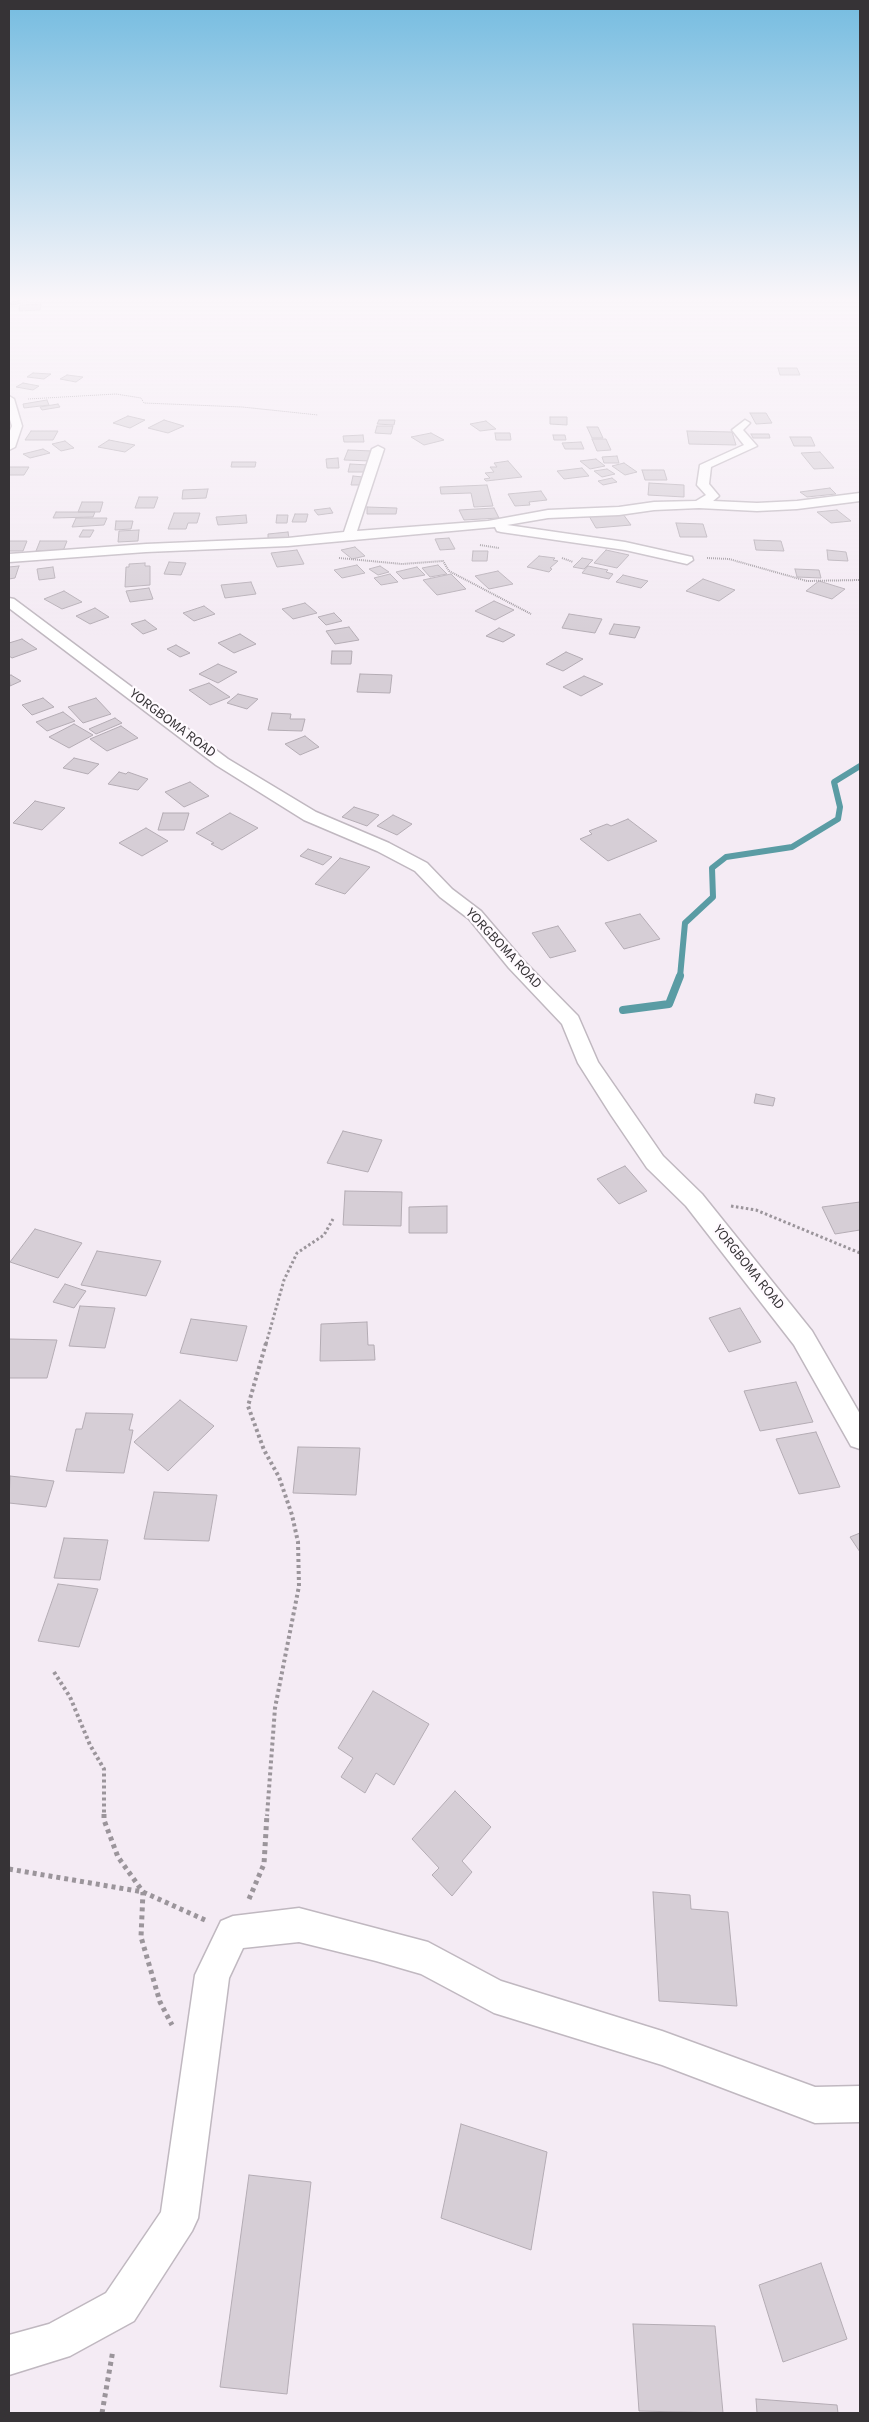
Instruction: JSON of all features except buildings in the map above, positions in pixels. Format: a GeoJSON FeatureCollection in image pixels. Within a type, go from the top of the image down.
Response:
{"type":"FeatureCollection","features":[{"type":"Feature","properties":{"kind":"street"},"geometry":{"type":"LineString","coordinates":[[9,446],[17,426],[12,411]]}},
{"type":"Feature","properties":{"kind":"street"},"geometry":{"type":"LineString","coordinates":[[699,504],[713,496],[703,485],[706,465],[751,446],[737,430],[745,422]]}},
{"type":"Feature","properties":{"kind":"street"},"geometry":{"type":"LineString","coordinates":[[349,534],[378,449]]}},
{"type":"Feature","properties":{"kind":"street"},"geometry":{"type":"LineString","coordinates":[[9,558],[146,548],[288,542],[349,534],[488,526],[548,514],[619,512],[654,506],[699,504],[757,507],[797,505],[860,497]]}},
{"type":"Feature","properties":{"kind":"street"},"geometry":{"type":"LineString","coordinates":[[488,526],[625,546],[687,560]]}},
{"type":"Feature","properties":{"kind":"street","name":"YORGBOMA ROAD"},"geometry":{"type":"LineString","coordinates":[[9,602],[222,762],[310,816],[383,847],[420,867],[446,893],[475,915],[516,964],[570,1021],[588,1063],[618,1110],[655,1162],[694,1200],[803,1338],[860,1438]]}},
{"type":"Feature","properties":{"kind":"street"},"geometry":{"type":"LineString","coordinates":[[9,2355],[56,2342],[120,2307],[178,2218],[212,1975],[233,1933],[299,1925],[376,1944],[428,1959],[494,1996],[662,2048],[815,2105],[860,2104]]}},
{"type":"Feature","properties":{"kind":"path"},"geometry":{"type":"LineString","coordinates":[[285,411],[318,414]]}},
{"type":"Feature","properties":{"kind":"path"},"geometry":{"type":"LineString","coordinates":[[334,556],[344,559],[402,564],[423,564],[443,561],[449,571],[530,614]]}},
{"type":"Feature","properties":{"kind":"path"},"geometry":{"type":"LineString","coordinates":[[687,560],[728,559],[807,581],[860,580]]}},
{"type":"Feature","properties":{"kind":"path"},"geometry":{"type":"LineString","coordinates":[[694,1200],[756,1210],[860,1253]]}},
{"type":"Feature","properties":{"kind":"path"},"geometry":{"type":"LineString","coordinates":[[9,1869],[143,1892],[233,1933],[264,1864],[275,1708],[299,1586],[298,1542],[292,1515],[279,1477],[264,1450],[248,1406],[284,1280],[297,1253],[324,1235],[333,1219]]}},
{"type":"Feature","properties":{"kind":"path"},"geometry":{"type":"LineString","coordinates":[[54,1672],[70,1696],[90,1745],[104,1768],[104,1820],[118,1857],[143,1892],[141,1937],[160,2002],[174,2028]]}},
{"type":"Feature","properties":{"kind":"path"},"geometry":{"type":"LineString","coordinates":[[102,2413],[120,2307]]}},
{"type":"Feature","properties":{"kind":"waterway"},"geometry":{"type":"LineString","coordinates":[[680,977],[685,923],[713,897],[712,868],[726,857],[792,847],[838,819],[840,807],[834,782],[860,766]]}},
{"type":"Feature","properties":{"kind":"waterway"},"geometry":{"type":"LineString","coordinates":[[623,1010],[669,1004],[680,976]]}}]}
